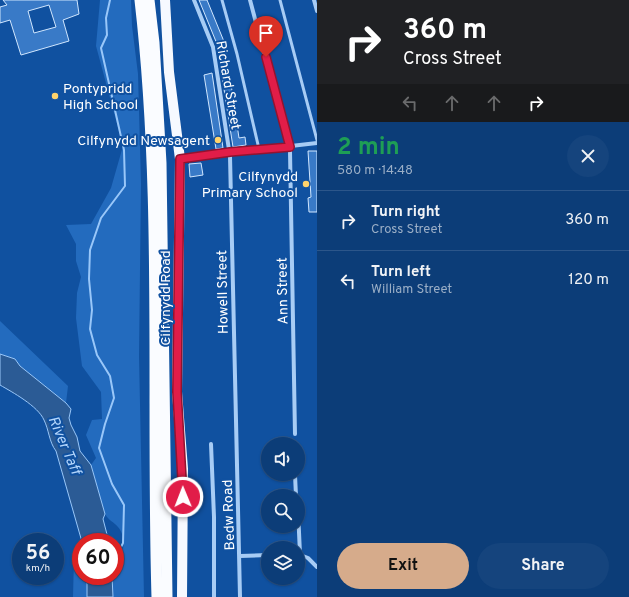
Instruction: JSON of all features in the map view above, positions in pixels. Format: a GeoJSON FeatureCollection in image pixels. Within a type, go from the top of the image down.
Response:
{"type":"FeatureCollection","features":[{"type":"Feature","properties":{"kind":"highway"},"geometry":{"type":"LineString","coordinates":[[140,0],[145,47],[153,165],[157,597]]}},
{"type":"Feature","properties":{"kind":"highway"},"geometry":{"type":"LineString","coordinates":[[149,0],[154,43],[162,163],[167,597]]}},
{"type":"Feature","properties":{"kind":"main road","name":"Cilfynydd Road"},"geometry":{"type":"LineString","coordinates":[[165,0],[169,72],[180,159],[177,392],[183,469],[182,597]]}},
{"type":"Feature","properties":{"kind":"street","name":"Richard Street"},"geometry":{"type":"LineString","coordinates":[[194,0],[213,47],[230,152]]}},
{"type":"Feature","properties":{"kind":"street","name":"Ann Street"},"geometry":{"type":"LineString","coordinates":[[250,0],[290,147],[295,434]]}},
{"type":"Feature","properties":{"kind":"street"},"geometry":{"type":"LineString","coordinates":[[314,0],[317,11]]}},
{"type":"Feature","properties":{"kind":"street"},"geometry":{"type":"LineString","coordinates":[[180,159],[230,152],[290,147],[317,142]]}},
{"type":"Feature","properties":{"kind":"street","name":"Howell Street"},"geometry":{"type":"LineString","coordinates":[[230,152],[236,433]]}},
{"type":"Feature","properties":{"kind":"street","name":"Bedw Road"},"geometry":{"type":"LineString","coordinates":[[236,433],[240,597]]}},
{"type":"Feature","properties":{"kind":"street"},"geometry":{"type":"LineString","coordinates":[[211,444],[214,517],[214,597]]}},
{"type":"Feature","properties":{"kind":"street"},"geometry":{"type":"LineString","coordinates":[[240,556],[261,555]]}},
{"type":"Feature","properties":{"kind":"street"},"geometry":{"type":"LineString","coordinates":[[305,557],[317,567]]}},
{"type":"Feature","properties":{"kind":"lane"},"geometry":{"type":"LineString","coordinates":[[222,0],[260,149]]}},
{"type":"Feature","properties":{"kind":"lane"},"geometry":{"type":"LineString","coordinates":[[280,0],[317,142]]}},
{"type":"Feature","properties":{"kind":"shaded area"},"geometry":{"type":"Polygon","coordinates":[[[100,0],[131,0],[132,26],[138,74],[141,184],[139,356],[144,597],[113,597],[112,585],[124,585],[124,533],[122,533],[105,514],[91,465],[96,458],[86,435],[92,420],[102,419],[101,392],[82,366],[76,318],[77,293],[81,277],[76,261],[76,244],[66,225],[91,224],[111,188],[123,146],[96,46],[100,0]]]}},
{"type":"Feature","properties":{"kind":"shaded area"},"geometry":{"type":"Polygon","coordinates":[[[0,321],[68,386],[66,403],[20,366],[15,359],[0,354],[0,321]]]}},
{"type":"Feature","properties":{"kind":"shaded area"},"geometry":{"type":"Polygon","coordinates":[[[73,585],[87,585],[87,597],[73,597],[73,585]]]}},
{"type":"Feature","properties":{"kind":"water","name":"River Taff"},"geometry":{"type":"Polygon","coordinates":[[[0,354],[15,359],[20,366],[66,403],[71,409],[69,418],[71,425],[77,437],[80,451],[91,465],[105,514],[103,519],[107,533],[79,533],[56,451],[52,444],[44,420],[31,405],[18,395],[0,385],[0,354]]]}},
{"type":"Feature","properties":{"kind":"water"},"geometry":{"type":"Polygon","coordinates":[[[87,585],[112,585],[113,597],[87,597],[87,585]]]}},
{"type":"Feature","properties":{"kind":"building"},"geometry":{"type":"Polygon","coordinates":[[[3,0],[77,0],[79,14],[63,20],[69,41],[21,55],[10,20],[0,23],[0,7],[7,5],[3,0]],[[49,5],[28,11],[34,33],[56,27],[49,5]]]}},
{"type":"Feature","properties":{"kind":"building"},"geometry":{"type":"Polygon","coordinates":[[[199,0],[207,0],[225,44],[239,138],[245,137],[246,145],[233,147],[217,44],[199,0]]]}},
{"type":"Feature","properties":{"kind":"building"},"geometry":{"type":"Polygon","coordinates":[[[212,73],[223,148],[216,149],[204,75],[212,73]]]}},
{"type":"Feature","properties":{"kind":"building"},"geometry":{"type":"Polygon","coordinates":[[[308,151],[317,151],[317,212],[309,212],[308,198],[311,197],[308,151]]]}},
{"type":"Feature","properties":{"kind":"building"},"geometry":{"type":"Polygon","coordinates":[[[201,163],[203,175],[190,177],[189,164],[201,163]]]}},
{"type":"Feature","properties":{"kind":"waterway"},"geometry":{"type":"LineString","coordinates":[[110,0],[106,18],[107,35],[101,48],[124,150],[125,186],[101,218],[90,250],[89,279],[92,310],[90,329],[97,355],[110,376],[114,398],[99,448],[112,484],[124,505],[123,533]]}},
{"type":"Feature","properties":{"kind":"place","name":"Pontypridd High School"},"geometry":{"type":"Point","coordinates":[55,96]}},
{"type":"Feature","properties":{"kind":"place","name":"Cilfynydd Newsagent"},"geometry":{"type":"Point","coordinates":[218,140]}},
{"type":"Feature","properties":{"kind":"place","name":"Cilfynydd Primary School"},"geometry":{"type":"Point","coordinates":[306,184]}},
{"type":"Feature","properties":{"kind":"route"},"geometry":{"type":"LineString","coordinates":[[183,497],[183,469],[177,392],[179,331],[180,159],[230,152],[290,147],[266,57]]}}]}
